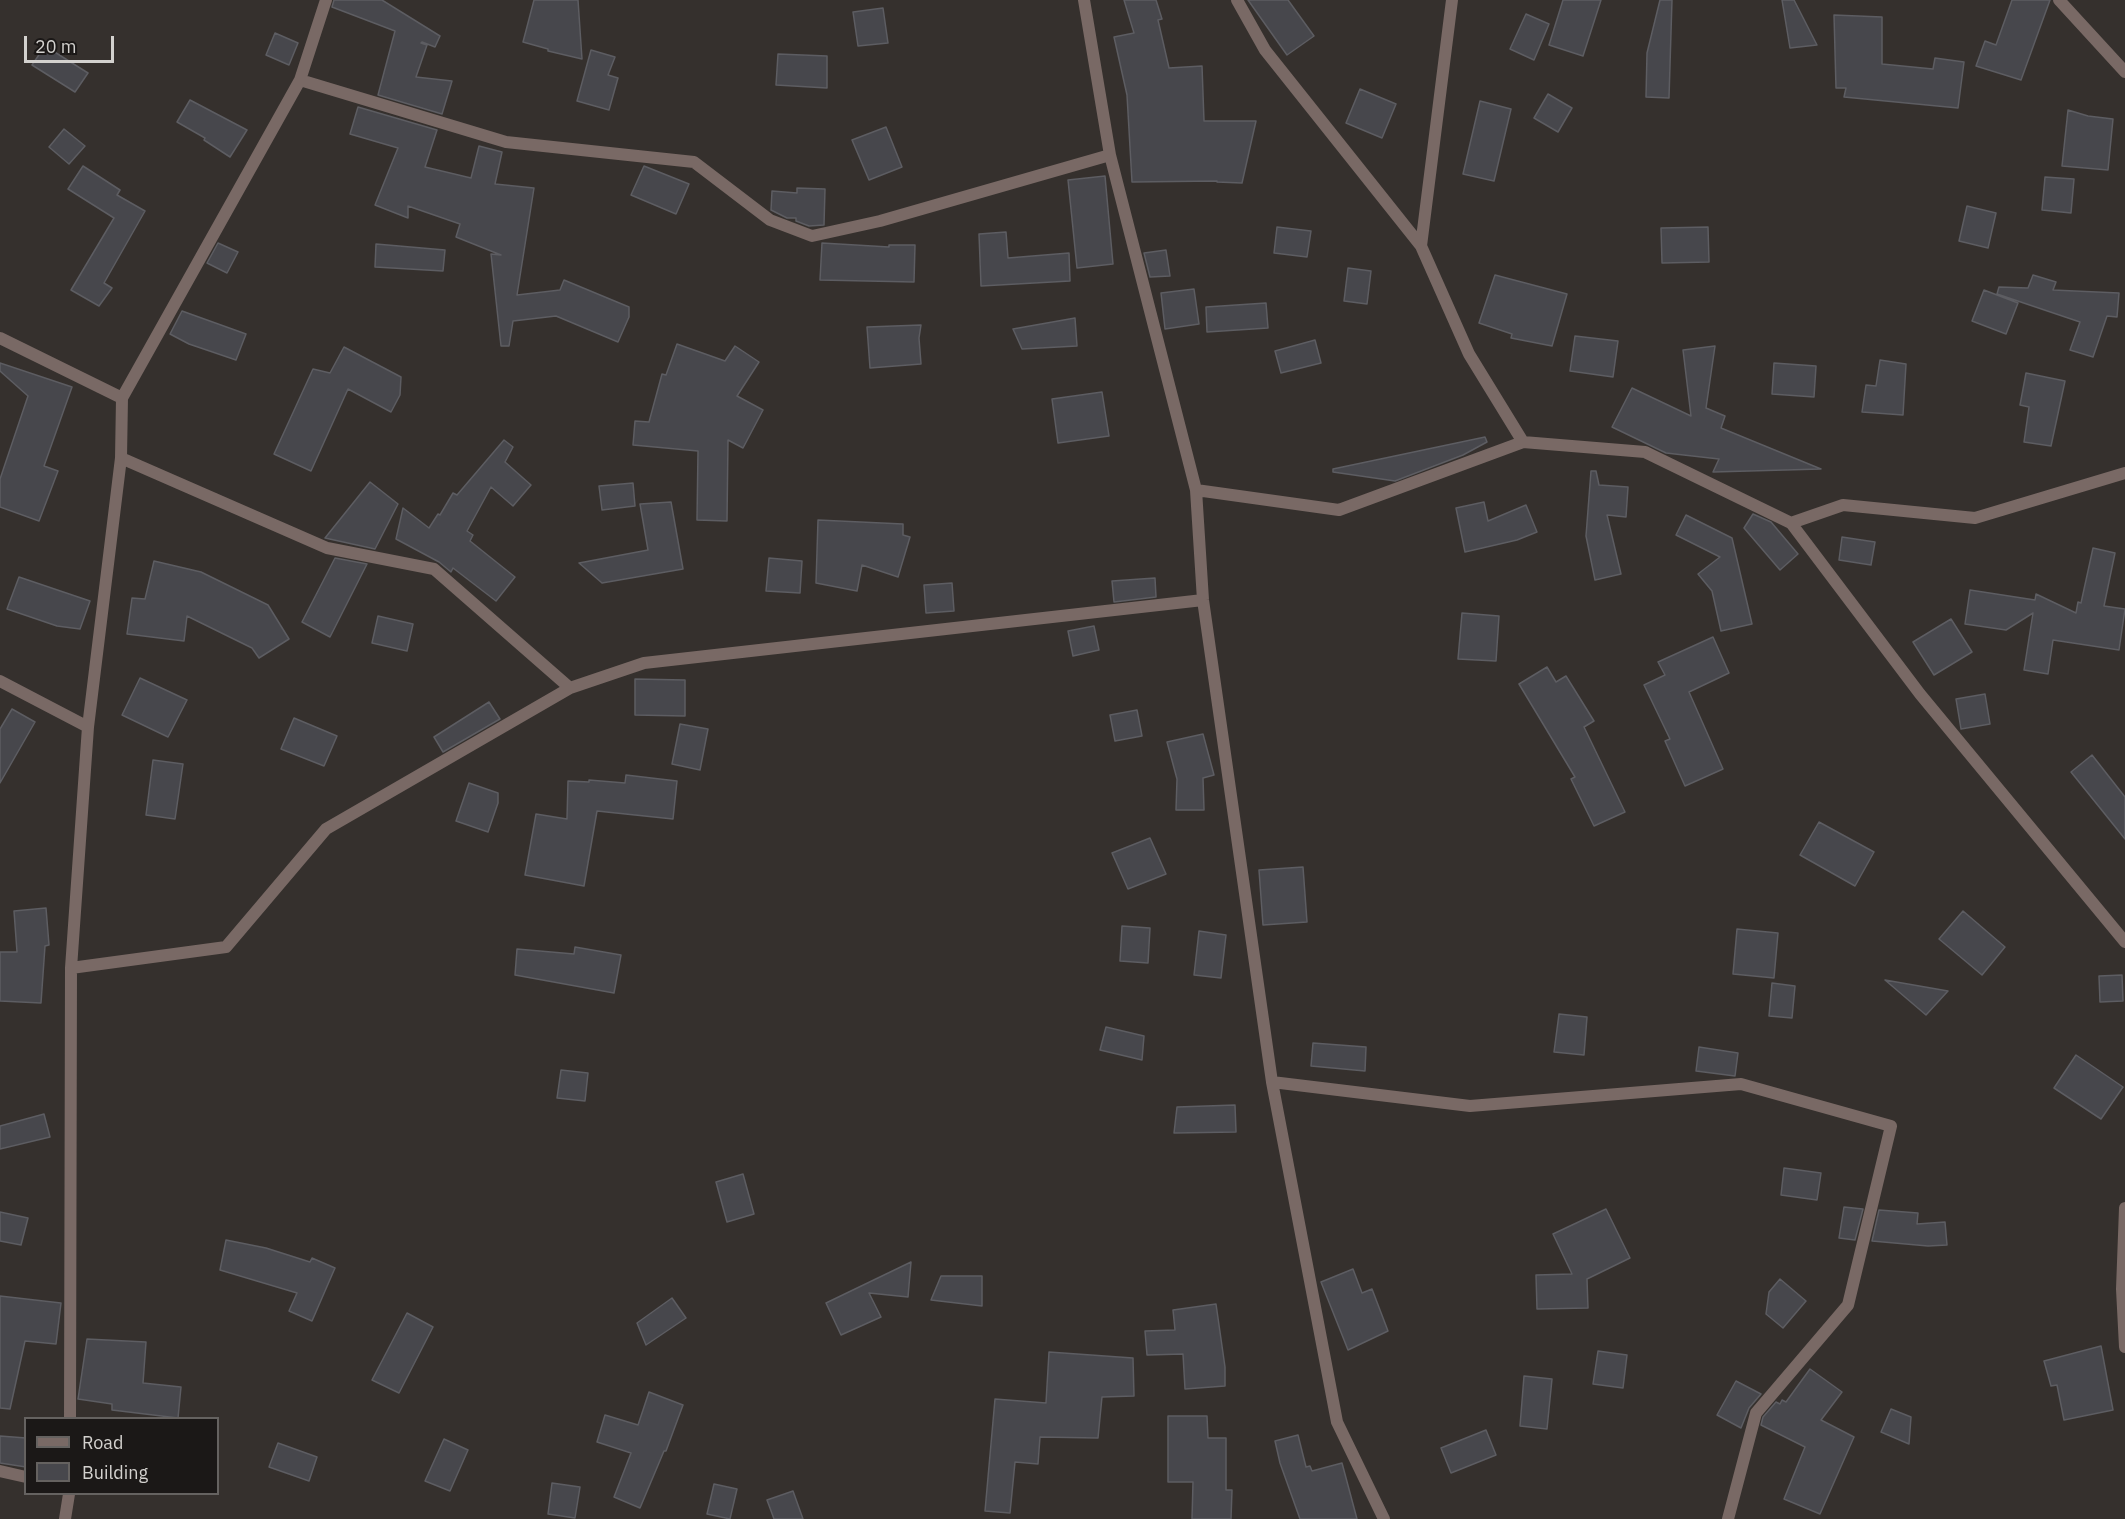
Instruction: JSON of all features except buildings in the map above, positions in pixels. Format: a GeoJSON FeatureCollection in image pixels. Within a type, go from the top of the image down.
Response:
{"type":"FeatureCollection","features":[{"type":"Feature","properties":{"kind":"street"},"geometry":{"type":"LineString","coordinates":[[70,1417],[71,968],[88,727],[121,458],[122,398],[300,80],[326,0]]}},
{"type":"Feature","properties":{"kind":"street"},"geometry":{"type":"LineString","coordinates":[[1084,0],[1110,155],[1196,490],[1203,600],[1272,1082],[1337,1422],[1384,1519]]}},
{"type":"Feature","properties":{"kind":"street"},"geometry":{"type":"LineString","coordinates":[[1238,0],[1265,50],[1421,246],[1468,354],[1523,442]]}},
{"type":"Feature","properties":{"kind":"street"},"geometry":{"type":"LineString","coordinates":[[1421,246],[1452,0]]}},
{"type":"Feature","properties":{"kind":"street"},"geometry":{"type":"LineString","coordinates":[[2059,0],[2125,72]]}},
{"type":"Feature","properties":{"kind":"street"},"geometry":{"type":"LineString","coordinates":[[300,80],[506,142],[694,162],[770,220],[812,236],[880,221],[1110,155]]}},
{"type":"Feature","properties":{"kind":"street"},"geometry":{"type":"LineString","coordinates":[[0,338],[122,398]]}},
{"type":"Feature","properties":{"kind":"street"},"geometry":{"type":"LineString","coordinates":[[1196,490],[1339,510],[1523,442],[1646,452],[1791,524],[1920,694],[2125,942]]}},
{"type":"Feature","properties":{"kind":"street"},"geometry":{"type":"LineString","coordinates":[[121,458],[327,548],[434,568],[570,688]]}},
{"type":"Feature","properties":{"kind":"street"},"geometry":{"type":"LineString","coordinates":[[1791,524],[1843,506],[1975,518],[2125,472]]}},
{"type":"Feature","properties":{"kind":"street"},"geometry":{"type":"LineString","coordinates":[[71,968],[226,947],[326,829],[570,688],[644,663],[1203,600]]}},
{"type":"Feature","properties":{"kind":"street"},"geometry":{"type":"LineString","coordinates":[[0,681],[88,727]]}},
{"type":"Feature","properties":{"kind":"street"},"geometry":{"type":"LineString","coordinates":[[1272,1082],[1470,1106],[1741,1084],[1892,1126],[1848,1305],[1756,1413],[1728,1519]]}},
{"type":"Feature","properties":{"kind":"street"},"geometry":{"type":"LineString","coordinates":[[2125,1208],[2122,1289],[2125,1347]]}},
{"type":"Feature","properties":{"kind":"street"},"geometry":{"type":"LineString","coordinates":[[0,1471],[24,1477]]}},
{"type":"Feature","properties":{"kind":"street"},"geometry":{"type":"LineString","coordinates":[[65,1519],[69,1495]]}}]}
